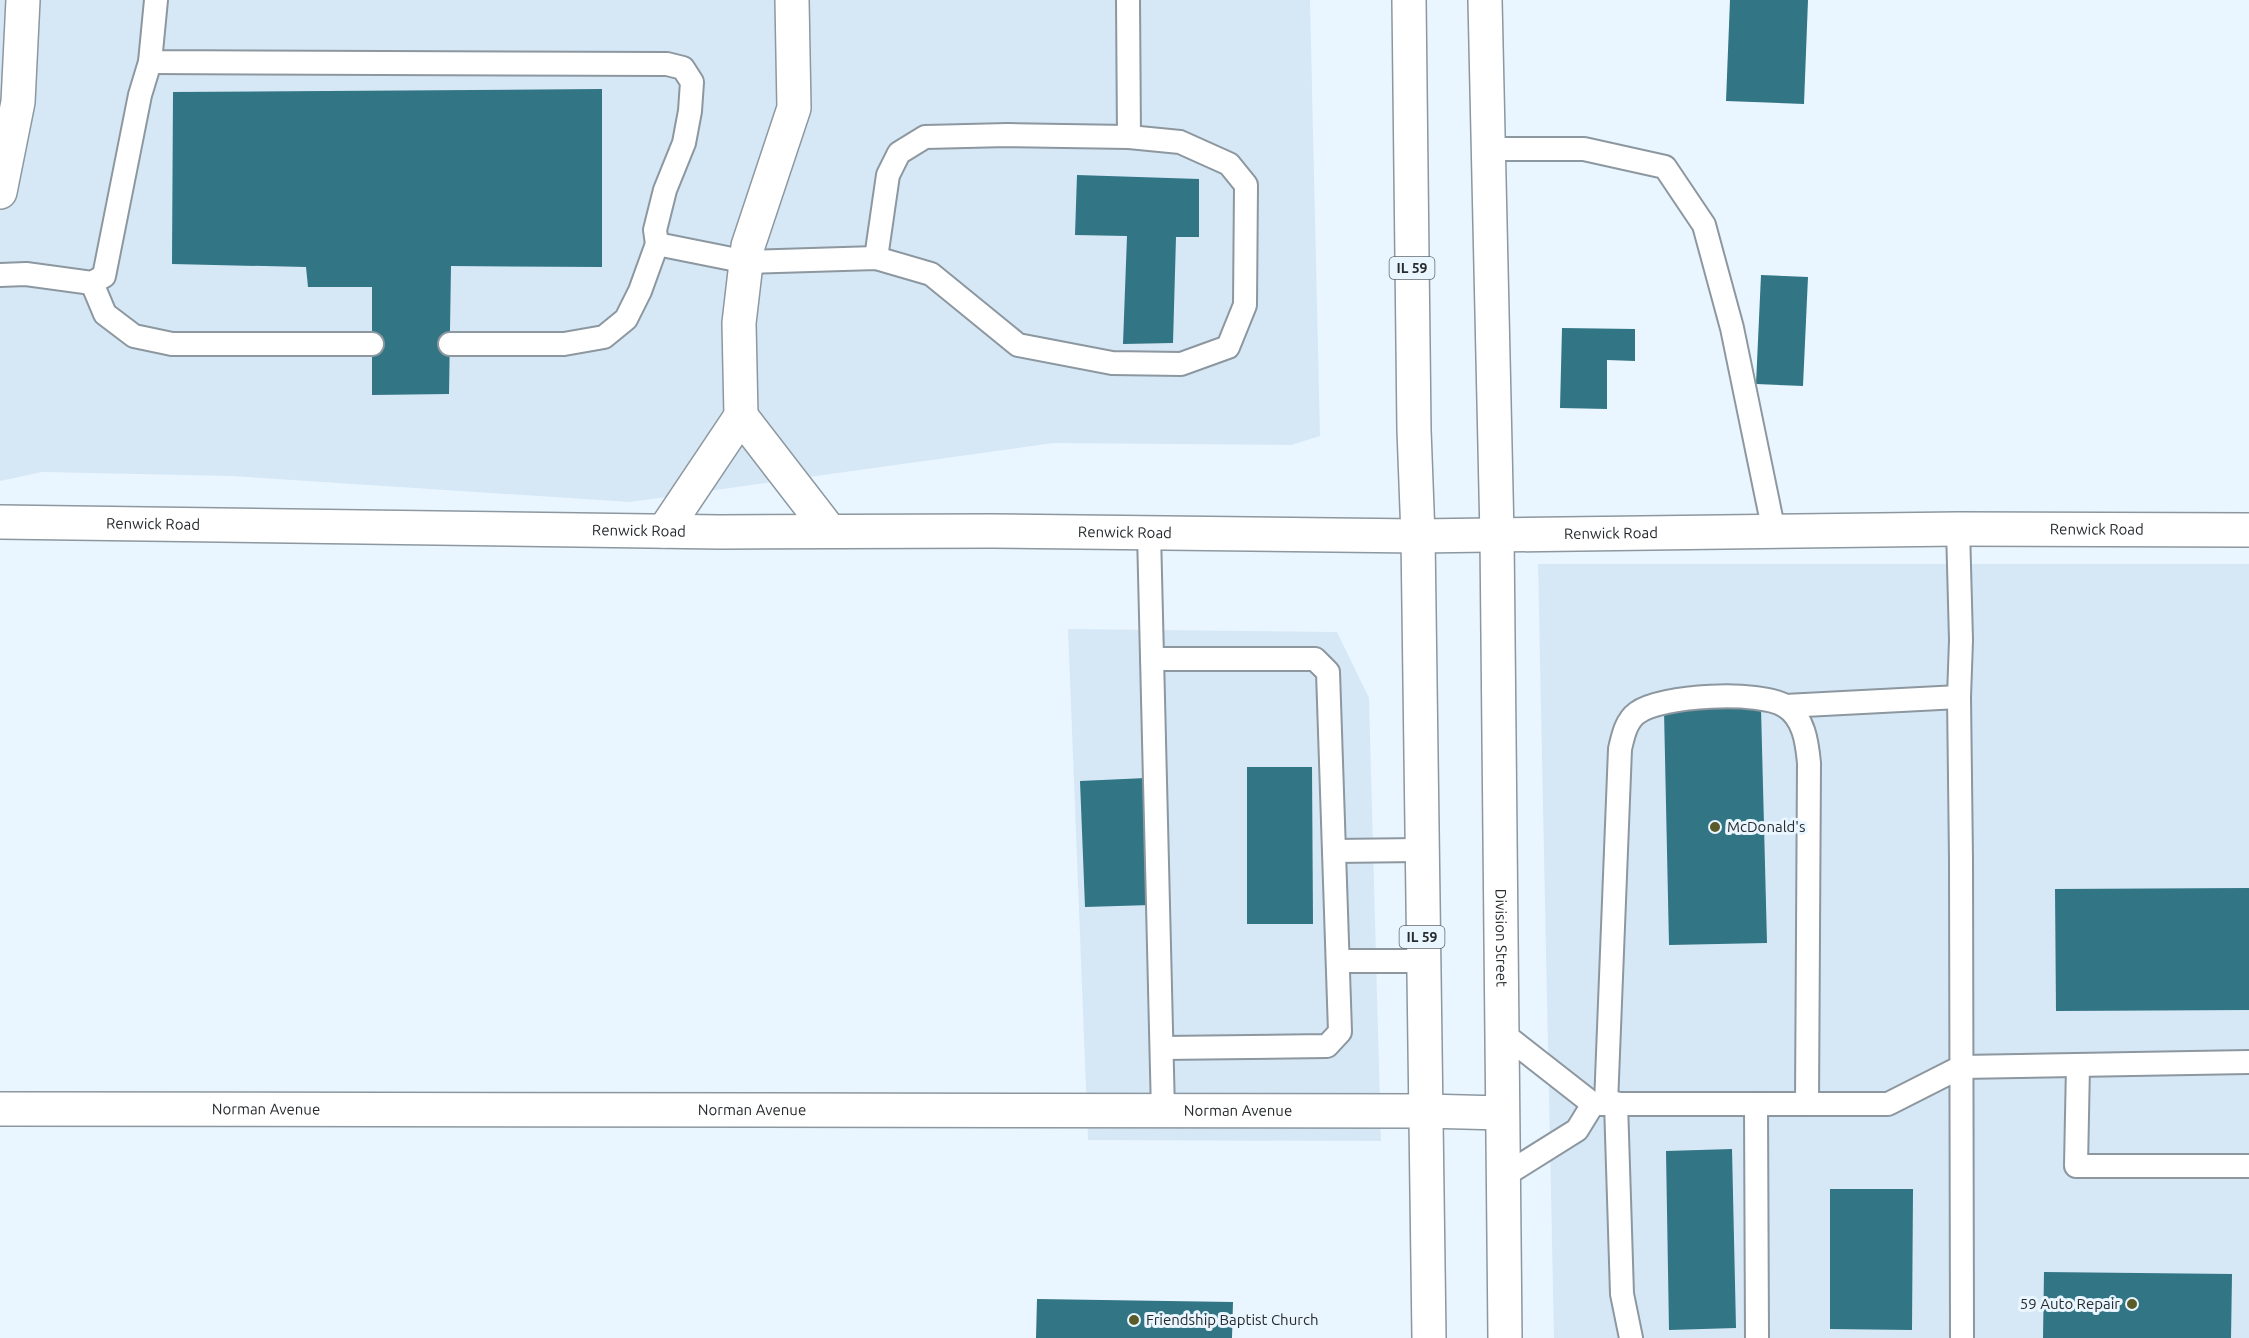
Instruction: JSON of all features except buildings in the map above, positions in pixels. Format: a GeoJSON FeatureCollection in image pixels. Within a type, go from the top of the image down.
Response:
{"type":"FeatureCollection","features":[{"type":"Feature","properties":{"kind":"street"},"geometry":{"type":"LineString","coordinates":[[0,192],[18,102],[23,0]]}},
{"type":"Feature","properties":{"kind":"street"},"geometry":{"type":"LineString","coordinates":[[664,531],[741,416],[739,323],[748,246],[794,108],[792,0]]}},
{"type":"Feature","properties":{"kind":"street","name":"IL 59"},"geometry":{"type":"LineString","coordinates":[[1409,0],[1429,1338]]}},
{"type":"Feature","properties":{"kind":"street","name":"Division Street"},"geometry":{"type":"LineString","coordinates":[[1485,0],[1497,536],[1505,1338]]}},
{"type":"Feature","properties":{"kind":"street"},"geometry":{"type":"LineString","coordinates":[[741,416],[830,530]]}},
{"type":"Feature","properties":{"kind":"street","name":"Renwick Road"},"geometry":{"type":"LineString","coordinates":[[0,522],[664,531],[830,530],[1418,536],[1958,529],[2249,530]]}},
{"type":"Feature","properties":{"kind":"street","name":"Norman Avenue"},"geometry":{"type":"LineString","coordinates":[[0,1109],[1502,1113]]}},
{"type":"Feature","properties":{"kind":"lane"},"geometry":{"type":"LineString","coordinates":[[0,275],[26,274],[92,283],[104,276],[140,95],[150,62],[156,0]]}},
{"type":"Feature","properties":{"kind":"lane"},"geometry":{"type":"LineString","coordinates":[[1128,0],[1129,137]]}},
{"type":"Feature","properties":{"kind":"lane"},"geometry":{"type":"LineString","coordinates":[[150,62],[656,64],[683,68],[692,82],[684,143],[665,190],[655,230],[657,244],[640,291],[626,319],[604,337],[564,344],[450,344]]}},
{"type":"Feature","properties":{"kind":"lane"},"geometry":{"type":"LineString","coordinates":[[657,244],[747,262],[876,258],[931,273],[1018,345],[1112,363],[1181,364],[1228,347],[1245,305],[1246,185],[1229,164],[1180,142],[1129,137],[1008,135],[925,137],[899,153],[888,176],[876,258]]}},
{"type":"Feature","properties":{"kind":"lane"},"geometry":{"type":"LineString","coordinates":[[1487,149],[1584,149],[1665,166],[1704,225],[1732,328],[1774,532]]}},
{"type":"Feature","properties":{"kind":"lane"},"geometry":{"type":"LineString","coordinates":[[92,283],[105,314],[134,336],[172,344],[372,345]]}},
{"type":"Feature","properties":{"kind":"lane"},"geometry":{"type":"LineString","coordinates":[[1958,529],[1961,631],[1959,697],[1962,1338]]}},
{"type":"Feature","properties":{"kind":"lane"},"geometry":{"type":"LineString","coordinates":[[1149,533],[1162,1112]]}},
{"type":"Feature","properties":{"kind":"lane"},"geometry":{"type":"LineString","coordinates":[[1152,659],[1315,659],[1328,672],[1340,1032],[1327,1046],[1162,1048]]}},
{"type":"Feature","properties":{"kind":"lane"},"geometry":{"type":"LineString","coordinates":[[1631,1338],[1622,1294],[1605,1104],[1620,749],[1625,728],[1636,713],[1654,705],[1677,700],[1744,697],[1767,700],[1785,706],[1959,697]]}},
{"type":"Feature","properties":{"kind":"lane"},"geometry":{"type":"LineString","coordinates":[[1785,706],[1798,720],[1807,737],[1809,763],[1807,1104]]}},
{"type":"Feature","properties":{"kind":"lane"},"geometry":{"type":"LineString","coordinates":[[1334,851],[1420,850]]}},
{"type":"Feature","properties":{"kind":"lane"},"geometry":{"type":"LineString","coordinates":[[1338,961],[1423,961]]}},
{"type":"Feature","properties":{"kind":"lane"},"geometry":{"type":"LineString","coordinates":[[1501,1032],[1605,1104],[1888,1104],[1961,1067],[2249,1062]]}},
{"type":"Feature","properties":{"kind":"lane"},"geometry":{"type":"LineString","coordinates":[[2078,1065],[2076,1166],[2249,1166]]}},
{"type":"Feature","properties":{"kind":"lane"},"geometry":{"type":"LineString","coordinates":[[1502,1177],[1577,1130],[1605,1104]]}},
{"type":"Feature","properties":{"kind":"lane"},"geometry":{"type":"LineString","coordinates":[[1756,1104],[1757,1338]]}},
{"type":"Feature","properties":{"kind":"shaded area"},"geometry":{"type":"Polygon","coordinates":[[[0,0],[1310,0],[1320,436],[1291,445],[1053,443],[630,502],[232,476],[42,472],[0,481],[0,0]]]}},
{"type":"Feature","properties":{"kind":"shaded area"},"geometry":{"type":"Polygon","coordinates":[[[1538,564],[2249,564],[2249,1338],[1554,1338],[1538,564]]]}},
{"type":"Feature","properties":{"kind":"shaded area"},"geometry":{"type":"Polygon","coordinates":[[[1068,629],[1337,632],[1369,698],[1381,1141],[1088,1140],[1068,629]]]}},
{"type":"Feature","properties":{"kind":"place","name":"McDonald's"},"geometry":{"type":"Point","coordinates":[1715,827]}},
{"type":"Feature","properties":{"kind":"place","name":"59 Auto Repair"},"geometry":{"type":"Point","coordinates":[2132,1304]}},
{"type":"Feature","properties":{"kind":"place","name":"Friendship Baptist Church"},"geometry":{"type":"Point","coordinates":[1134,1320]}}]}
